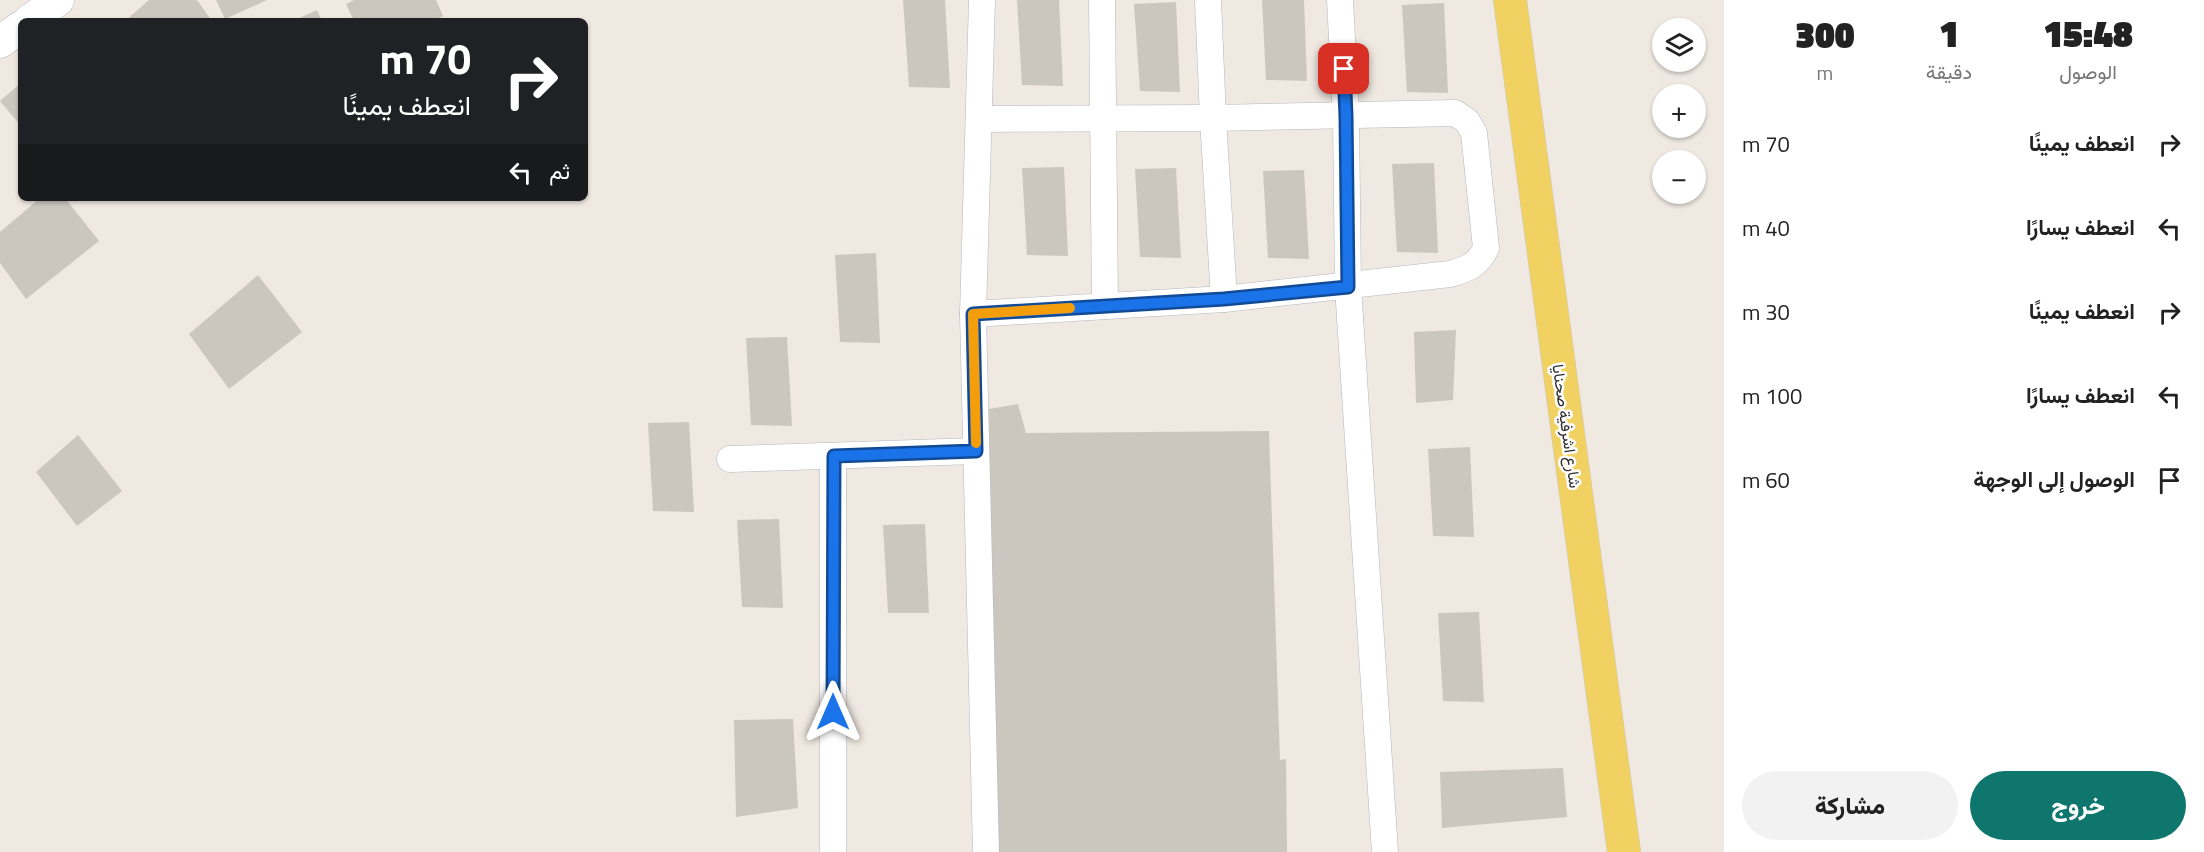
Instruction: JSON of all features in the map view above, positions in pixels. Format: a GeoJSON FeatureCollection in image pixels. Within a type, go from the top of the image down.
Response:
{"type":"FeatureCollection","features":[{"type":"Feature","properties":{"kind":"main road","name":"شارع اشرفية صحنايا"},"geometry":{"type":"LineString","coordinates":[[1510,0],[1624,852]]}},
{"type":"Feature","properties":{"kind":"street"},"geometry":{"type":"LineString","coordinates":[[33,18],[58,0]]}},
{"type":"Feature","properties":{"kind":"street"},"geometry":{"type":"LineString","coordinates":[[982,0],[973,314],[986,852]]}},
{"type":"Feature","properties":{"kind":"street"},"geometry":{"type":"LineString","coordinates":[[1102,0],[1105,306]]}},
{"type":"Feature","properties":{"kind":"street"},"geometry":{"type":"LineString","coordinates":[[1208,0],[1224,299]]}},
{"type":"Feature","properties":{"kind":"street"},"geometry":{"type":"LineString","coordinates":[[1340,0],[1346,116],[1348,287],[1385,852]]}},
{"type":"Feature","properties":{"kind":"street"},"geometry":{"type":"LineString","coordinates":[[0,42],[18,29]]}},
{"type":"Feature","properties":{"kind":"street"},"geometry":{"type":"LineString","coordinates":[[973,314],[1224,299],[1450,274],[1468,269],[1480,260],[1486,248],[1474,133],[1467,121],[1455,113],[1213,118],[979,119]]}},
{"type":"Feature","properties":{"kind":"street"},"geometry":{"type":"LineString","coordinates":[[730,459],[976,451]]}},
{"type":"Feature","properties":{"kind":"street"},"geometry":{"type":"LineString","coordinates":[[833,852],[834,456]]}},
{"type":"Feature","properties":{"kind":"building"},"geometry":{"type":"Polygon","coordinates":[[[149,0],[197,0],[210,18],[128,18],[149,0]]]}},
{"type":"Feature","properties":{"kind":"building"},"geometry":{"type":"Polygon","coordinates":[[[216,0],[267,0],[227,18],[225,18],[216,0]]]}},
{"type":"Feature","properties":{"kind":"building"},"geometry":{"type":"Polygon","coordinates":[[[354,0],[436,0],[443,16],[439,18],[353,18],[346,4],[354,0]]]}},
{"type":"Feature","properties":{"kind":"building"},"geometry":{"type":"Polygon","coordinates":[[[903,0],[945,0],[950,88],[909,87],[903,0]]]}},
{"type":"Feature","properties":{"kind":"building"},"geometry":{"type":"Polygon","coordinates":[[[1017,0],[1059,0],[1063,86],[1022,85],[1017,0]]]}},
{"type":"Feature","properties":{"kind":"building"},"geometry":{"type":"Polygon","coordinates":[[[1262,0],[1304,0],[1307,81],[1266,80],[1262,0]]]}},
{"type":"Feature","properties":{"kind":"building"},"geometry":{"type":"Polygon","coordinates":[[[1176,2],[1180,92],[1140,91],[1134,4],[1176,2]]]}},
{"type":"Feature","properties":{"kind":"building"},"geometry":{"type":"Polygon","coordinates":[[[1444,3],[1448,93],[1407,92],[1402,5],[1444,3]]]}},
{"type":"Feature","properties":{"kind":"building"},"geometry":{"type":"Polygon","coordinates":[[[317,10],[321,18],[300,18],[317,10]]]}},
{"type":"Feature","properties":{"kind":"building"},"geometry":{"type":"Polygon","coordinates":[[[18,86],[18,122],[0,101],[18,86]]]}},
{"type":"Feature","properties":{"kind":"building"},"geometry":{"type":"Polygon","coordinates":[[[1434,163],[1438,253],[1397,252],[1392,164],[1434,163]]]}},
{"type":"Feature","properties":{"kind":"building"},"geometry":{"type":"Polygon","coordinates":[[[1064,167],[1068,256],[1027,255],[1022,168],[1064,167]]]}},
{"type":"Feature","properties":{"kind":"building"},"geometry":{"type":"Polygon","coordinates":[[[1176,168],[1181,258],[1140,257],[1135,169],[1176,168]]]}},
{"type":"Feature","properties":{"kind":"building"},"geometry":{"type":"Polygon","coordinates":[[[1304,170],[1309,259],[1268,258],[1263,171],[1304,170]]]}},
{"type":"Feature","properties":{"kind":"building"},"geometry":{"type":"Polygon","coordinates":[[[36,201],[67,201],[99,241],[26,299],[0,263],[0,232],[36,201]]]}},
{"type":"Feature","properties":{"kind":"building"},"geometry":{"type":"Polygon","coordinates":[[[876,253],[880,343],[840,342],[835,255],[876,253]]]}},
{"type":"Feature","properties":{"kind":"building"},"geometry":{"type":"Polygon","coordinates":[[[258,275],[302,332],[229,389],[189,334],[258,275]]]}},
{"type":"Feature","properties":{"kind":"building"},"geometry":{"type":"Polygon","coordinates":[[[1456,330],[1453,400],[1416,403],[1414,332],[1456,330]]]}},
{"type":"Feature","properties":{"kind":"building"},"geometry":{"type":"Polygon","coordinates":[[[787,337],[792,426],[751,425],[746,338],[787,337]]]}},
{"type":"Feature","properties":{"kind":"building"},"geometry":{"type":"Polygon","coordinates":[[[1018,404],[1026,433],[1269,431],[1280,760],[1286,759],[1287,852],[994,852],[989,409],[1018,404]]]}},
{"type":"Feature","properties":{"kind":"building"},"geometry":{"type":"Polygon","coordinates":[[[689,422],[694,512],[653,511],[648,423],[689,422]]]}},
{"type":"Feature","properties":{"kind":"building"},"geometry":{"type":"Polygon","coordinates":[[[78,435],[122,491],[77,526],[36,472],[78,435]]]}},
{"type":"Feature","properties":{"kind":"building"},"geometry":{"type":"Polygon","coordinates":[[[1470,447],[1474,537],[1433,536],[1428,449],[1470,447]]]}},
{"type":"Feature","properties":{"kind":"building"},"geometry":{"type":"Polygon","coordinates":[[[779,519],[783,608],[742,607],[737,520],[779,519]]]}},
{"type":"Feature","properties":{"kind":"building"},"geometry":{"type":"Polygon","coordinates":[[[925,524],[929,613],[888,613],[883,525],[925,524]]]}},
{"type":"Feature","properties":{"kind":"building"},"geometry":{"type":"Polygon","coordinates":[[[1479,612],[1484,702],[1443,701],[1438,613],[1479,612]]]}},
{"type":"Feature","properties":{"kind":"building"},"geometry":{"type":"Polygon","coordinates":[[[793,719],[798,808],[736,817],[734,720],[793,719]]]}},
{"type":"Feature","properties":{"kind":"building"},"geometry":{"type":"Polygon","coordinates":[[[1563,768],[1567,817],[1442,828],[1440,772],[1563,768]]]}},
{"type":"Feature","properties":{"kind":"slow traffic"},"geometry":{"type":"LineString","coordinates":[[976,443],[973,314],[1070,308]]}},
{"type":"Feature","properties":{"kind":"route"},"geometry":{"type":"LineString","coordinates":[[833,712],[834,456],[976,451],[973,314],[1224,299],[1348,287],[1344,69]]}}]}
